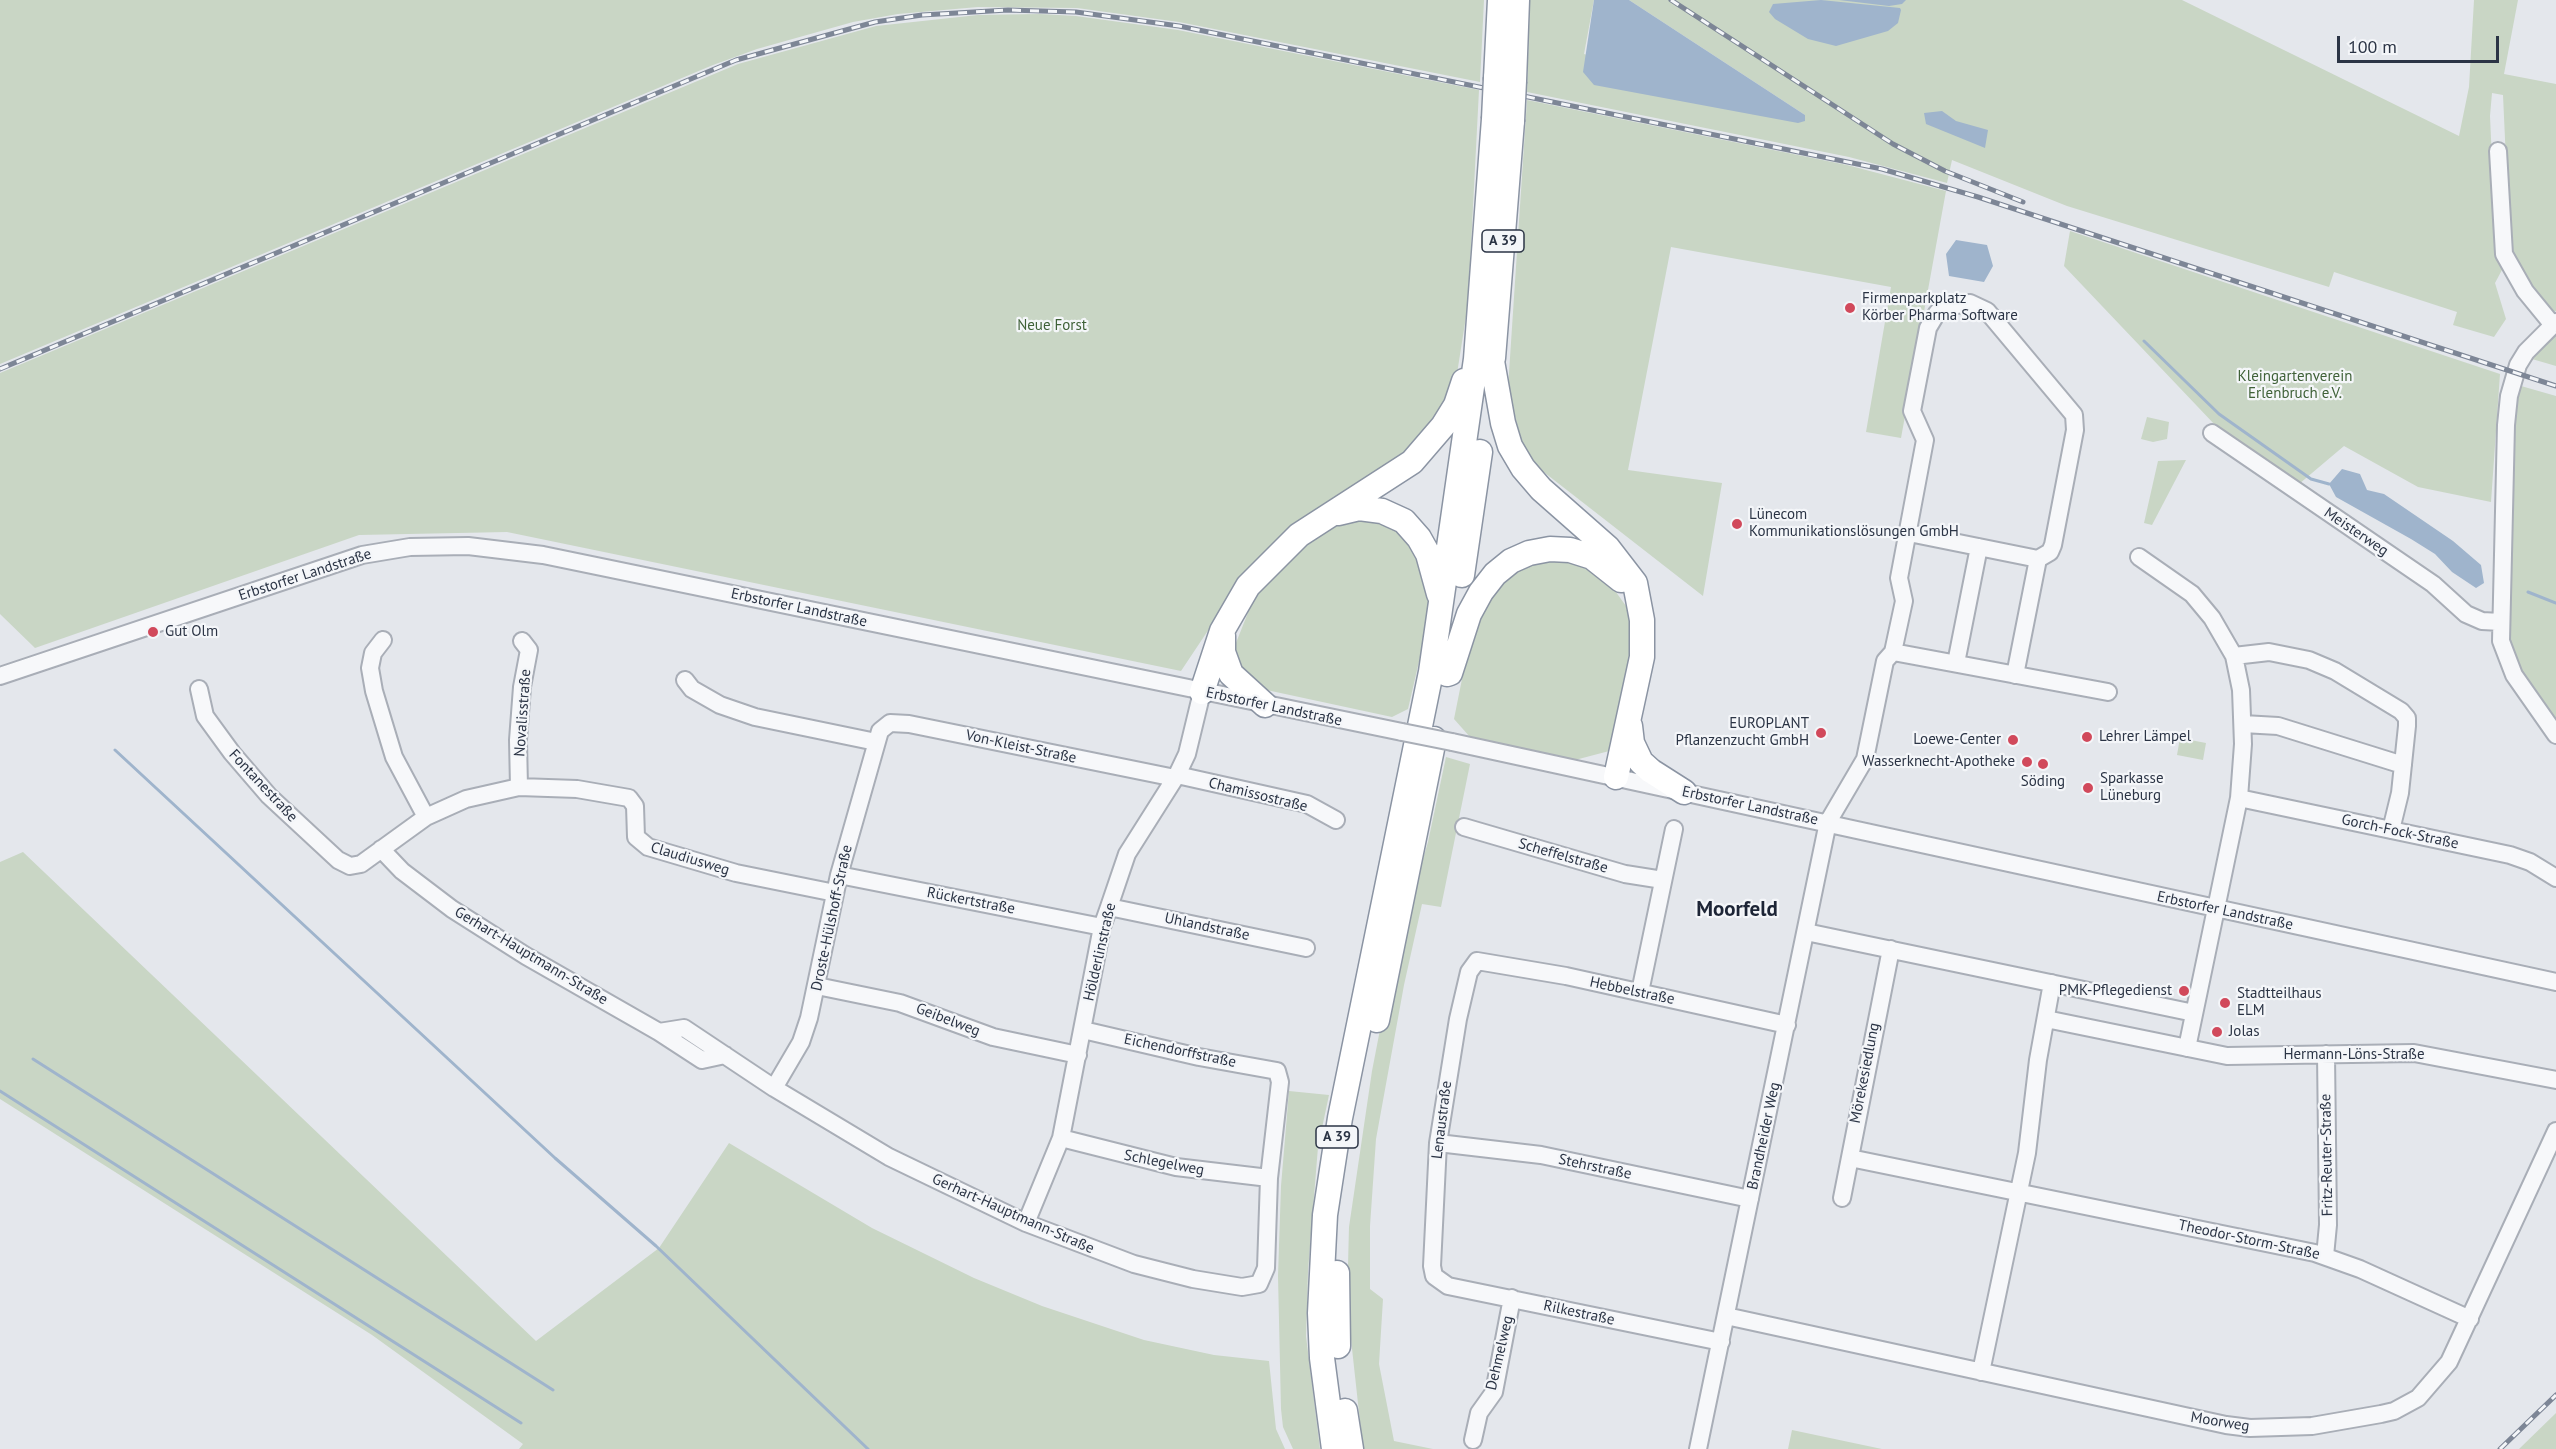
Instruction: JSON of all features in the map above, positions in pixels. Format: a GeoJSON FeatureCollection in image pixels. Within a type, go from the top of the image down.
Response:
{"type":"FeatureCollection","features":[{"type":"Feature","properties":{"kind":"highway","name":"A 39"},"geometry":{"type":"LineString","coordinates":[[1500,0],[1505,80]]}},
{"type":"Feature","properties":{"kind":"highway","name":"A 39"},"geometry":{"type":"LineString","coordinates":[[1351,1449],[1338,1358],[1337,1267],[1341,1217],[1362,1084],[1407,885],[1447,674],[1492,361],[1505,80],[1517,0]]}},
{"type":"Feature","properties":{"kind":"highway","name":"A 39"},"geometry":{"type":"LineString","coordinates":[[1334,1449],[1322,1358],[1320,1313],[1325,1215],[1340,1118],[1431,672],[1476,358],[1480,305],[1503,120]]}},
{"type":"Feature","properties":{"kind":"highway"},"geometry":{"type":"LineString","coordinates":[[1202,692],[1222,631],[1248,586],[1264,567],[1324,516],[1412,462],[1443,426],[1456,405],[1464,382],[1480,305]]}},
{"type":"Feature","properties":{"kind":"highway"},"geometry":{"type":"LineString","coordinates":[[1492,361],[1503,423],[1510,446],[1523,468],[1541,489],[1608,548],[1635,583],[1644,639],[1629,723],[1616,777]]}},
{"type":"Feature","properties":{"kind":"highway"},"geometry":{"type":"LineString","coordinates":[[1324,516],[1359,508],[1382,511],[1404,521],[1419,538],[1428,554],[1442,604]]}},
{"type":"Feature","properties":{"kind":"highway"},"geometry":{"type":"LineString","coordinates":[[1447,674],[1450,673],[1469,614],[1481,592],[1503,568],[1529,553],[1550,549],[1570,550],[1592,557],[1624,583],[1639,603]]}},
{"type":"Feature","properties":{"kind":"highway"},"geometry":{"type":"LineString","coordinates":[[1222,631],[1223,652],[1231,674],[1265,705]]}},
{"type":"Feature","properties":{"kind":"highway"},"geometry":{"type":"LineString","coordinates":[[1629,723],[1632,743],[1641,762],[1684,792]]}},
{"type":"Feature","properties":{"kind":"street"},"geometry":{"type":"LineString","coordinates":[[2498,151],[2504,254],[2525,291],[2554,323],[2522,359],[2509,396],[2506,425],[2501,641],[2506,660],[2556,735]]}},
{"type":"Feature","properties":{"kind":"street","name":"Brandheider Weg"},"geometry":{"type":"LineString","coordinates":[[1698,1449],[1828,822],[1865,759],[1885,661],[1893,652],[1904,601],[1899,578],[1925,440],[1912,411],[1928,328],[1937,313],[1950,304],[1970,303],[1987,311],[2074,415],[2075,429],[2053,545],[2050,552],[2037,559]]}},
{"type":"Feature","properties":{"kind":"street","name":"Meisterweg"},"geometry":{"type":"LineString","coordinates":[[2212,434],[2433,584],[2466,614],[2482,621],[2501,622]]}},
{"type":"Feature","properties":{"kind":"street"},"geometry":{"type":"LineString","coordinates":[[1909,533],[2037,559],[2015,675]]}},
{"type":"Feature","properties":{"kind":"street","name":"Erbstorfer Landstraße"},"geometry":{"type":"LineString","coordinates":[[0,675],[362,555],[433,545],[502,548],[1452,742],[2556,982]]}},
{"type":"Feature","properties":{"kind":"street"},"geometry":{"type":"LineString","coordinates":[[1956,663],[1979,547]]}},
{"type":"Feature","properties":{"kind":"street"},"geometry":{"type":"LineString","coordinates":[[2139,557],[2192,594],[2212,618],[2234,656],[2241,690],[2243,724],[2239,798],[2187,1048]]}},
{"type":"Feature","properties":{"kind":"street"},"geometry":{"type":"LineString","coordinates":[[383,640],[373,653],[370,669],[374,691],[394,757],[426,817]]}},
{"type":"Feature","properties":{"kind":"street","name":"Novalisstraße"},"geometry":{"type":"LineString","coordinates":[[519,787],[518,740],[522,687],[529,650],[522,641]]}},
{"type":"Feature","properties":{"kind":"street"},"geometry":{"type":"LineString","coordinates":[[1893,652],[2108,692]]}},
{"type":"Feature","properties":{"kind":"street"},"geometry":{"type":"LineString","coordinates":[[2234,656],[2269,652],[2309,660],[2335,671],[2401,711],[2407,718],[2403,765],[2391,830]]}},
{"type":"Feature","properties":{"kind":"street"},"geometry":{"type":"LineString","coordinates":[[685,680],[692,689],[720,705],[755,717],[876,742]]}},
{"type":"Feature","properties":{"kind":"street","name":"Fontanestraße"},"geometry":{"type":"LineString","coordinates":[[200,689],[205,716],[268,796],[338,860],[350,866]]}},
{"type":"Feature","properties":{"kind":"street","name":"Hölderlinstraße"},"geometry":{"type":"LineString","coordinates":[[1026,1223],[1061,1138],[1102,927],[1127,854],[1177,777],[1187,754],[1202,692]]}},
{"type":"Feature","properties":{"kind":"street","name":"Von-Kleist-Straße"},"geometry":{"type":"LineString","coordinates":[[876,742],[880,731],[891,723],[909,724],[1177,777]]}},
{"type":"Feature","properties":{"kind":"street"},"geometry":{"type":"LineString","coordinates":[[2243,724],[2278,726],[2403,765]]}},
{"type":"Feature","properties":{"kind":"street","name":"Droste-Hülshoff-Straße"},"geometry":{"type":"LineString","coordinates":[[774,1088],[801,1042],[817,986],[839,875],[876,742]]}},
{"type":"Feature","properties":{"kind":"street","name":"Chamissostraße"},"geometry":{"type":"LineString","coordinates":[[1177,777],[1307,804],[1336,820]]}},
{"type":"Feature","properties":{"kind":"street","name":"Claudiusweg"},"geometry":{"type":"LineString","coordinates":[[350,866],[361,864],[426,817],[466,799],[519,787],[577,789],[629,798],[635,806],[636,837],[648,847],[736,873],[835,893]]}},
{"type":"Feature","properties":{"kind":"street","name":"Gorch-Fock-Straße"},"geometry":{"type":"LineString","coordinates":[[2239,798],[2510,855],[2538,866],[2556,878]]}},
{"type":"Feature","properties":{"kind":"street","name":"Scheffelstraße"},"geometry":{"type":"LineString","coordinates":[[1464,827],[1625,874],[1663,880]]}},
{"type":"Feature","properties":{"kind":"street"},"geometry":{"type":"LineString","coordinates":[[1640,992],[1674,829]]}},
{"type":"Feature","properties":{"kind":"street","name":"Gerhart-Hauptmann-Straße"},"geometry":{"type":"LineString","coordinates":[[381,849],[402,871],[488,933],[659,1032],[684,1028],[774,1088],[889,1157],[1026,1223],[1134,1264],[1193,1279],[1242,1287],[1259,1284],[1266,1268],[1269,1178],[1280,1082],[1277,1071]]}},
{"type":"Feature","properties":{"kind":"street","name":"Rückertstraße"},"geometry":{"type":"LineString","coordinates":[[839,875],[1102,927]]}},
{"type":"Feature","properties":{"kind":"street","name":"Uhlandstraße"},"geometry":{"type":"LineString","coordinates":[[1109,907],[1306,948]]}},
{"type":"Feature","properties":{"kind":"street"},"geometry":{"type":"LineString","coordinates":[[1806,932],[2194,1013]]}},
{"type":"Feature","properties":{"kind":"street","name":"Mörekesiedlung"},"geometry":{"type":"LineString","coordinates":[[1842,1198],[1891,949]]}},
{"type":"Feature","properties":{"kind":"street","name":"Hebbelstraße"},"geometry":{"type":"LineString","coordinates":[[1477,961],[1640,992],[1787,1025]]}},
{"type":"Feature","properties":{"kind":"street","name":"Lenaustraße"},"geometry":{"type":"LineString","coordinates":[[1439,1282],[1432,1266],[1438,1143],[1458,1019],[1469,972],[1477,961]]}},
{"type":"Feature","properties":{"kind":"street"},"geometry":{"type":"LineString","coordinates":[[1981,1372],[2019,1192],[2052,983]]}},
{"type":"Feature","properties":{"kind":"street","name":"Geibelweg"},"geometry":{"type":"LineString","coordinates":[[817,986],[900,1003],[993,1037],[1078,1055]]}},
{"type":"Feature","properties":{"kind":"street","name":"Hermann-Löns-Straße"},"geometry":{"type":"LineString","coordinates":[[2046,1019],[2227,1056],[2431,1055],[2556,1080]]}},
{"type":"Feature","properties":{"kind":"street","name":"Eichendorffstraße"},"geometry":{"type":"LineString","coordinates":[[1083,1030],[1199,1057],[1277,1071]]}},
{"type":"Feature","properties":{"kind":"street","name":"Fritz-Reuter-Straße"},"geometry":{"type":"LineString","coordinates":[[2325,1256],[2328,1225],[2326,1054]]}},
{"type":"Feature","properties":{"kind":"street","name":"Moorweg"},"geometry":{"type":"LineString","coordinates":[[1726,1316],[2226,1425],[2250,1428],[2322,1425],[2394,1411],[2418,1398],[2449,1362],[2556,1131]]}},
{"type":"Feature","properties":{"kind":"street","name":"Schlegelweg"},"geometry":{"type":"LineString","coordinates":[[1061,1138],[1176,1167],[1269,1178]]}},
{"type":"Feature","properties":{"kind":"street","name":"Stehrstraße"},"geometry":{"type":"LineString","coordinates":[[1438,1143],[1541,1155],[1750,1199]]}},
{"type":"Feature","properties":{"kind":"street","name":"Theodor-Storm-Straße"},"geometry":{"type":"LineString","coordinates":[[1850,1158],[2325,1256],[2469,1319]]}},
{"type":"Feature","properties":{"kind":"street","name":"Rilkestraße"},"geometry":{"type":"LineString","coordinates":[[1439,1282],[1721,1342]]}},
{"type":"Feature","properties":{"kind":"street","name":"Dehmelweg"},"geometry":{"type":"LineString","coordinates":[[1473,1440],[1479,1413],[1494,1392],[1512,1298]]}},
{"type":"Feature","properties":{"kind":"green space"},"geometry":{"type":"Polygon","coordinates":[[[0,0],[1484,0],[1480,82],[1179,22],[1077,8],[978,7],[898,14],[853,22],[757,49],[713,65],[0,364],[0,0]]]}},
{"type":"Feature","properties":{"kind":"green space"},"geometry":{"type":"Polygon","coordinates":[[[1530,0],[1594,0],[1584,54],[1805,115],[1629,0],[2182,0],[2459,136],[2469,87],[2474,0],[2518,0],[2504,74],[2556,84],[2556,311],[2551,313],[2515,266],[2510,249],[2503,95],[2492,93],[2490,116],[2496,249],[2503,268],[2495,283],[2506,319],[2494,337],[2453,325],[2457,312],[2334,272],[2329,287],[2067,206],[1952,160],[1947,183],[1849,157],[1527,92],[1530,0]]]}},
{"type":"Feature","properties":{"kind":"green space","name":"Neue Forst"},"geometry":{"type":"Polygon","coordinates":[[[978,15],[1076,16],[1178,30],[1479,90],[1468,304],[1456,380],[1449,401],[1423,440],[1249,569],[1181,671],[507,532],[359,535],[35,648],[0,614],[0,373],[738,64],[876,26],[978,15]]]}},
{"type":"Feature","properties":{"kind":"green space"},"geometry":{"type":"Polygon","coordinates":[[[1527,100],[1847,165],[1946,191],[1901,438],[1866,432],[1891,287],[1671,247],[1628,470],[1722,483],[1703,596],[1536,466],[1521,440],[1508,388],[1527,100]]]}},
{"type":"Feature","properties":{"kind":"green space","name":"Kleingartenverein Erlenbruch e.V."},"geometry":{"type":"Polygon","coordinates":[[[2070,231],[2500,374],[2491,502],[2418,487],[2344,446],[2299,484],[2216,426],[2064,266],[2070,231]]]}},
{"type":"Feature","properties":{"kind":"green space"},"geometry":{"type":"Polygon","coordinates":[[[2556,335],[2556,366],[2532,359],[2550,340],[2556,335]]]}},
{"type":"Feature","properties":{"kind":"green space"},"geometry":{"type":"Polygon","coordinates":[[[2521,386],[2556,396],[2556,719],[2523,674],[2510,646],[2515,407],[2521,386]]]}},
{"type":"Feature","properties":{"kind":"green space"},"geometry":{"type":"Polygon","coordinates":[[[2147,417],[2169,422],[2167,439],[2153,442],[2141,439],[2147,417]]]}},
{"type":"Feature","properties":{"kind":"green space"},"geometry":{"type":"Polygon","coordinates":[[[2186,460],[2152,525],[2144,523],[2158,461],[2186,460]]]}},
{"type":"Feature","properties":{"kind":"green space"},"geometry":{"type":"Polygon","coordinates":[[[1357,516],[1399,528],[1413,544],[1431,590],[1430,614],[1408,709],[1392,717],[1248,686],[1232,653],[1253,600],[1285,560],[1331,523],[1357,516]]]}},
{"type":"Feature","properties":{"kind":"green space"},"geometry":{"type":"Polygon","coordinates":[[[1567,559],[1603,574],[1626,606],[1634,640],[1613,750],[1575,760],[1470,737],[1454,719],[1474,619],[1500,581],[1533,562],[1567,559]]]}},
{"type":"Feature","properties":{"kind":"green space"},"geometry":{"type":"Polygon","coordinates":[[[2180,738],[2206,743],[2203,760],[2177,755],[2180,738]]]}},
{"type":"Feature","properties":{"kind":"green space"},"geometry":{"type":"Polygon","coordinates":[[[1446,757],[1470,764],[1441,907],[1422,904],[1404,985],[1376,1139],[1370,1226],[1370,1289],[1383,1299],[1379,1364],[1394,1441],[1433,1449],[1363,1449],[1347,1303],[1349,1227],[1372,1071],[1384,1009],[1409,906],[1428,842],[1446,757]]]}},
{"type":"Feature","properties":{"kind":"green space"},"geometry":{"type":"Polygon","coordinates":[[[23,852],[536,1341],[659,1248],[729,1143],[872,1228],[974,1278],[1042,1306],[1144,1340],[1214,1355],[1269,1361],[1276,1429],[1285,1449],[519,1449],[523,1444],[372,1335],[0,1099],[0,862],[23,852]]]}},
{"type":"Feature","properties":{"kind":"green space"},"geometry":{"type":"Polygon","coordinates":[[[1289,1091],[1329,1095],[1318,1147],[1308,1271],[1306,1336],[1320,1449],[1293,1449],[1283,1427],[1281,1409],[1278,1276],[1281,1186],[1289,1091]]]}},
{"type":"Feature","properties":{"kind":"green space"},"geometry":{"type":"Polygon","coordinates":[[[2556,1413],[2556,1449],[2519,1449],[2556,1413]]]}},
{"type":"Feature","properties":{"kind":"green space"},"geometry":{"type":"Polygon","coordinates":[[[1792,1430],[1882,1449],[1788,1449],[1792,1430]]]}},
{"type":"Feature","properties":{"kind":"water"},"geometry":{"type":"Polygon","coordinates":[[[1594,0],[1629,0],[1805,115],[1805,121],[1798,123],[1594,85],[1583,72],[1594,0]]]}},
{"type":"Feature","properties":{"kind":"water"},"geometry":{"type":"Polygon","coordinates":[[[1821,0],[1900,8],[1901,10],[1898,23],[1888,31],[1836,46],[1808,39],[1775,19],[1769,12],[1773,4],[1821,0]]]}},
{"type":"Feature","properties":{"kind":"water"},"geometry":{"type":"Polygon","coordinates":[[[1839,0],[1906,0],[1902,4],[1889,6],[1839,0]]]}},
{"type":"Feature","properties":{"kind":"water"},"geometry":{"type":"Polygon","coordinates":[[[1942,111],[1956,121],[1988,130],[1985,148],[1926,124],[1924,113],[1942,111]]]}},
{"type":"Feature","properties":{"kind":"water"},"geometry":{"type":"Polygon","coordinates":[[[1956,240],[1987,245],[1993,266],[1984,282],[1949,276],[1946,254],[1956,240]]]}},
{"type":"Feature","properties":{"kind":"water"},"geometry":{"type":"Polygon","coordinates":[[[2342,469],[2360,474],[2367,490],[2384,494],[2453,541],[2481,565],[2484,583],[2476,588],[2452,572],[2435,554],[2336,497],[2329,484],[2342,469]]]}},
{"type":"Feature","properties":{"kind":"waterway"},"geometry":{"type":"LineString","coordinates":[[2144,341],[2219,414],[2311,479],[2329,484]]}},
{"type":"Feature","properties":{"kind":"waterway"},"geometry":{"type":"LineString","coordinates":[[2528,592],[2556,603]]}},
{"type":"Feature","properties":{"kind":"waterway"},"geometry":{"type":"LineString","coordinates":[[115,750],[555,1158],[656,1246],[868,1449]]}},
{"type":"Feature","properties":{"kind":"waterway"},"geometry":{"type":"LineString","coordinates":[[33,1059],[553,1390]]}},
{"type":"Feature","properties":{"kind":"waterway"},"geometry":{"type":"LineString","coordinates":[[0,1091],[521,1423]]}},
{"type":"Feature","properties":{"kind":"railway"},"geometry":{"type":"LineString","coordinates":[[1671,0],[1893,144],[1945,171],[2023,202]]}},
{"type":"Feature","properties":{"kind":"railway"},"geometry":{"type":"LineString","coordinates":[[0,369],[736,60],[875,22],[922,15],[1008,10],[1076,12],[1179,26],[1882,169],[1978,197],[2556,386]]}},
{"type":"Feature","properties":{"kind":"railway"},"geometry":{"type":"LineString","coordinates":[[2500,1449],[2556,1395]]}},
{"type":"Feature","properties":{"kind":"place","name":"Firmenparkplatz Körber Pharma Software"},"geometry":{"type":"Point","coordinates":[1850,308]}},
{"type":"Feature","properties":{"kind":"place","name":"Lünecom Kommunikationslösungen GmbH"},"geometry":{"type":"Point","coordinates":[1737,524]}},
{"type":"Feature","properties":{"kind":"place","name":"Gut Olm"},"geometry":{"type":"Point","coordinates":[153,632]}},
{"type":"Feature","properties":{"kind":"place","name":"EUROPLANT Pflanzenzucht GmbH"},"geometry":{"type":"Point","coordinates":[1821,733]}},
{"type":"Feature","properties":{"kind":"place","name":"Lehrer Lämpel"},"geometry":{"type":"Point","coordinates":[2087,737]}},
{"type":"Feature","properties":{"kind":"place","name":"Loewe-Center"},"geometry":{"type":"Point","coordinates":[2013,740]}},
{"type":"Feature","properties":{"kind":"place","name":"Wasserknecht-Apotheke"},"geometry":{"type":"Point","coordinates":[2027,762]}},
{"type":"Feature","properties":{"kind":"place","name":"Söding"},"geometry":{"type":"Point","coordinates":[2043,764]}},
{"type":"Feature","properties":{"kind":"place","name":"Sparkasse Lüneburg"},"geometry":{"type":"Point","coordinates":[2088,788]}},
{"type":"Feature","properties":{"kind":"place","name":"PMK-Pflegedienst"},"geometry":{"type":"Point","coordinates":[2184,991]}},
{"type":"Feature","properties":{"kind":"place","name":"Stadtteilhaus ELM"},"geometry":{"type":"Point","coordinates":[2225,1003]}},
{"type":"Feature","properties":{"kind":"place","name":"Jolas"},"geometry":{"type":"Point","coordinates":[2217,1032]}},
{"type":"Feature","properties":{"kind":"district","name":"Moorfeld"},"geometry":{"type":"Point","coordinates":[1737,910]}}]}
